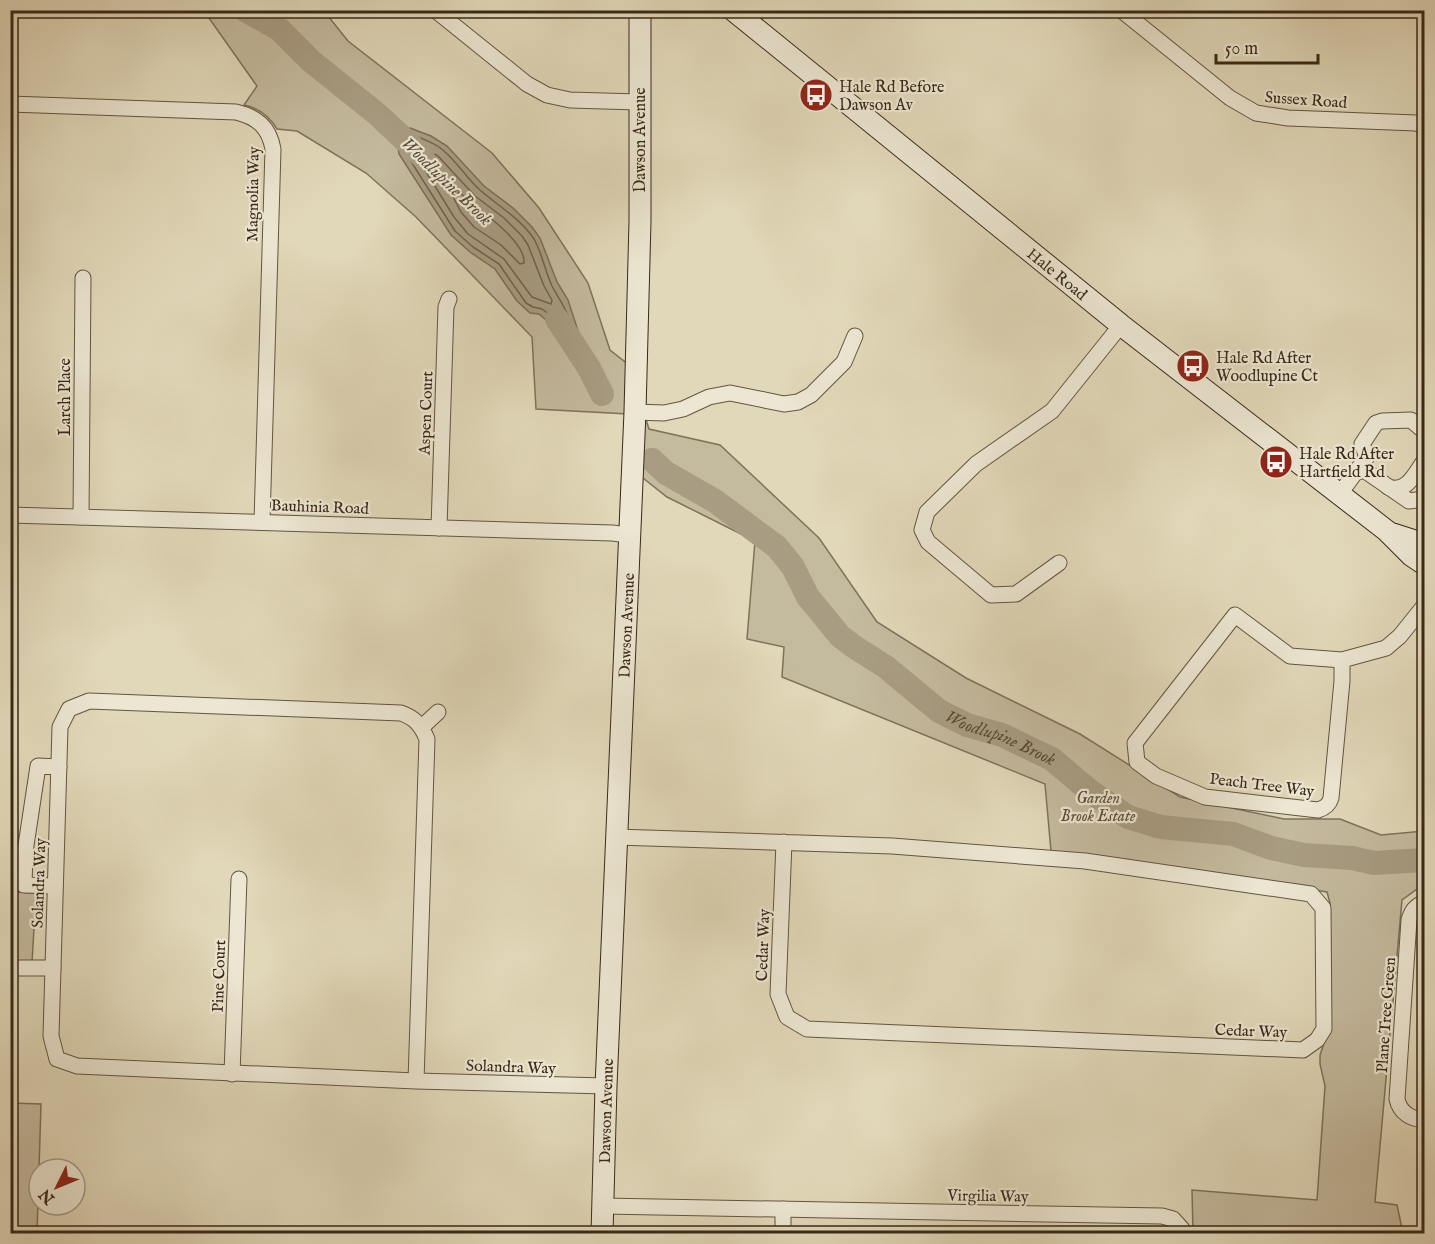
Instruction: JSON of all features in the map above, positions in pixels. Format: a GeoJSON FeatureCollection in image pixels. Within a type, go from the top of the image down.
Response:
{"type":"FeatureCollection","features":[{"type":"Feature","properties":{"kind":"main road","name":"Hale Road"},"geometry":{"type":"LineString","coordinates":[[733,10],[1121,325],[1387,531],[1412,556],[1425,564]]}},
{"type":"Feature","properties":{"kind":"main road","name":"Dawson Avenue"},"geometry":{"type":"LineString","coordinates":[[602,1233],[616,837],[635,412],[640,221],[638,102],[642,13]]}},
{"type":"Feature","properties":{"kind":"main road","name":"Hale Road"},"geometry":{"type":"LineString","coordinates":[[1387,531],[1425,544]]}},
{"type":"Feature","properties":{"kind":"street"},"geometry":{"type":"LineString","coordinates":[[435,10],[527,84],[548,95],[570,100],[638,102]]}},
{"type":"Feature","properties":{"kind":"street","name":"Sussex Road"},"geometry":{"type":"LineString","coordinates":[[1121,10],[1230,98],[1256,113],[1288,118],[1422,123]]}},
{"type":"Feature","properties":{"kind":"street","name":"Magnolia Way"},"geometry":{"type":"LineString","coordinates":[[10,104],[236,112],[252,117],[267,130],[273,149],[261,522]]}},
{"type":"Feature","properties":{"kind":"street","name":"Larch Place"},"geometry":{"type":"LineString","coordinates":[[81,517],[83,278]]}},
{"type":"Feature","properties":{"kind":"street","name":"Aspen Court"},"geometry":{"type":"LineString","coordinates":[[439,528],[446,307],[449,299]]}},
{"type":"Feature","properties":{"kind":"street"},"geometry":{"type":"LineString","coordinates":[[1059,563],[1016,594],[991,595],[928,542],[922,530],[927,512],[976,464],[1052,411],[1121,325]]}},
{"type":"Feature","properties":{"kind":"street"},"geometry":{"type":"LineString","coordinates":[[635,412],[664,413],[682,409],[709,397],[730,393],[784,404],[798,402],[811,395],[844,362],[855,336]]}},
{"type":"Feature","properties":{"kind":"street"},"geometry":{"type":"LineString","coordinates":[[1339,495],[1367,457],[1362,444],[1363,440],[1376,423],[1411,420],[1425,431]]}},
{"type":"Feature","properties":{"kind":"street"},"geometry":{"type":"LineString","coordinates":[[1388,487],[1403,488],[1425,461]]}},
{"type":"Feature","properties":{"kind":"street"},"geometry":{"type":"LineString","coordinates":[[1355,473],[1361,470],[1369,471],[1409,501],[1425,499]]}},
{"type":"Feature","properties":{"kind":"street","name":"Bauhinia Road"},"geometry":{"type":"LineString","coordinates":[[10,515],[629,536]]}},
{"type":"Feature","properties":{"kind":"street","name":"Peach Tree Way"},"geometry":{"type":"LineString","coordinates":[[1342,660],[1331,798],[1328,806],[1324,808],[1318,810],[1205,797],[1156,776],[1137,762],[1135,743],[1235,615],[1290,656],[1342,660],[1386,648],[1400,636],[1424,603]]}},
{"type":"Feature","properties":{"kind":"street","name":"Solandra Way"},"geometry":{"type":"LineString","coordinates":[[422,727],[412,717],[401,713],[89,701],[69,709],[60,727],[51,1036],[57,1059],[77,1066],[232,1074],[606,1086]]}},
{"type":"Feature","properties":{"kind":"street"},"geometry":{"type":"LineString","coordinates":[[416,1081],[427,739],[422,727],[438,712]]}},
{"type":"Feature","properties":{"kind":"street"},"geometry":{"type":"LineString","coordinates":[[55,886],[24,885],[25,852],[38,766],[59,767]]}},
{"type":"Feature","properties":{"kind":"street","name":"Cedar Way"},"geometry":{"type":"LineString","coordinates":[[616,837],[784,842],[892,846],[1086,861],[1311,894],[1323,908],[1324,1029],[1317,1040],[1303,1050],[807,1029],[787,1017],[778,994],[784,842]]}},
{"type":"Feature","properties":{"kind":"street","name":"Pine Court"},"geometry":{"type":"LineString","coordinates":[[232,1074],[239,879]]}},
{"type":"Feature","properties":{"kind":"street","name":"Plane Tree Green"},"geometry":{"type":"LineString","coordinates":[[1425,902],[1416,906],[1408,921],[1398,1099],[1399,1105],[1409,1117],[1425,1120]]}},
{"type":"Feature","properties":{"kind":"street"},"geometry":{"type":"LineString","coordinates":[[10,968],[53,968]]}},
{"type":"Feature","properties":{"kind":"street","name":"Virgilia Way"},"geometry":{"type":"LineString","coordinates":[[603,1206],[1162,1216],[1173,1219],[1182,1229],[1182,1233]]}},
{"type":"Feature","properties":{"kind":"street"},"geometry":{"type":"LineString","coordinates":[[783,1209],[783,1233]]}},
{"type":"Feature","properties":{"kind":"green space","name":"Garden Brook Estate"},"geometry":{"type":"Polygon","coordinates":[[[204,11],[324,11],[348,41],[492,153],[539,208],[588,283],[610,350],[629,365],[649,429],[720,445],[819,538],[877,622],[966,678],[1080,734],[1180,797],[1284,819],[1340,819],[1381,835],[1424,831],[1424,884],[1402,900],[1375,1202],[1397,1205],[1403,1233],[1193,1233],[1192,1190],[1317,1200],[1325,1086],[1320,1055],[1328,1031],[1330,903],[1327,892],[1051,851],[1045,784],[782,677],[784,647],[747,639],[755,541],[667,497],[629,467],[628,414],[536,409],[532,337],[416,217],[366,173],[297,131],[277,129],[263,113],[244,105],[257,86],[204,11]]]}},
{"type":"Feature","properties":{"kind":"green space"},"geometry":{"type":"Polygon","coordinates":[[[15,892],[36,893],[32,963],[11,961],[15,892]]]}},
{"type":"Feature","properties":{"kind":"green space"},"geometry":{"type":"Polygon","coordinates":[[[11,1103],[41,1104],[39,1157],[27,1157],[27,1217],[37,1217],[37,1233],[11,1233],[11,1103]]]}},
{"type":"Feature","properties":{"kind":"water"},"geometry":{"type":"Polygon","coordinates":[[[410,128],[431,136],[447,146],[484,186],[513,208],[532,227],[540,238],[557,282],[568,300],[581,340],[569,349],[546,320],[539,314],[530,313],[517,301],[495,269],[470,252],[451,235],[399,154],[397,141],[401,131],[410,128]]]}},
{"type":"Feature","properties":{"kind":"waterway","name":"Woodlupine Brook"},"geometry":{"type":"LineString","coordinates":[[245,10],[279,29],[311,61],[377,114],[423,157]]}},
{"type":"Feature","properties":{"kind":"waterway","name":"Woodlupine Brook"},"geometry":{"type":"LineString","coordinates":[[557,319],[589,368],[602,394]]}},
{"type":"Feature","properties":{"kind":"waterway","name":"Woodlupine Brook"},"geometry":{"type":"LineString","coordinates":[[652,460],[666,473],[715,501],[777,547],[793,567],[808,597],[840,636],[886,667],[939,711],[967,725],[1002,735],[1052,759],[1091,792],[1128,817],[1161,827],[1233,834],[1271,848],[1304,855],[1352,858],[1374,863],[1424,860]]}},
{"type":"Feature","properties":{"kind":"place","name":"Hale Rd Before Dawson Av"},"geometry":{"type":"Point","coordinates":[816,95]}},
{"type":"Feature","properties":{"kind":"place","name":"Hale Rd After Woodlupine Ct"},"geometry":{"type":"Point","coordinates":[1193,366]}},
{"type":"Feature","properties":{"kind":"place","name":"Hale Rd After Hartfield Rd"},"geometry":{"type":"Point","coordinates":[1276,462]}}]}
